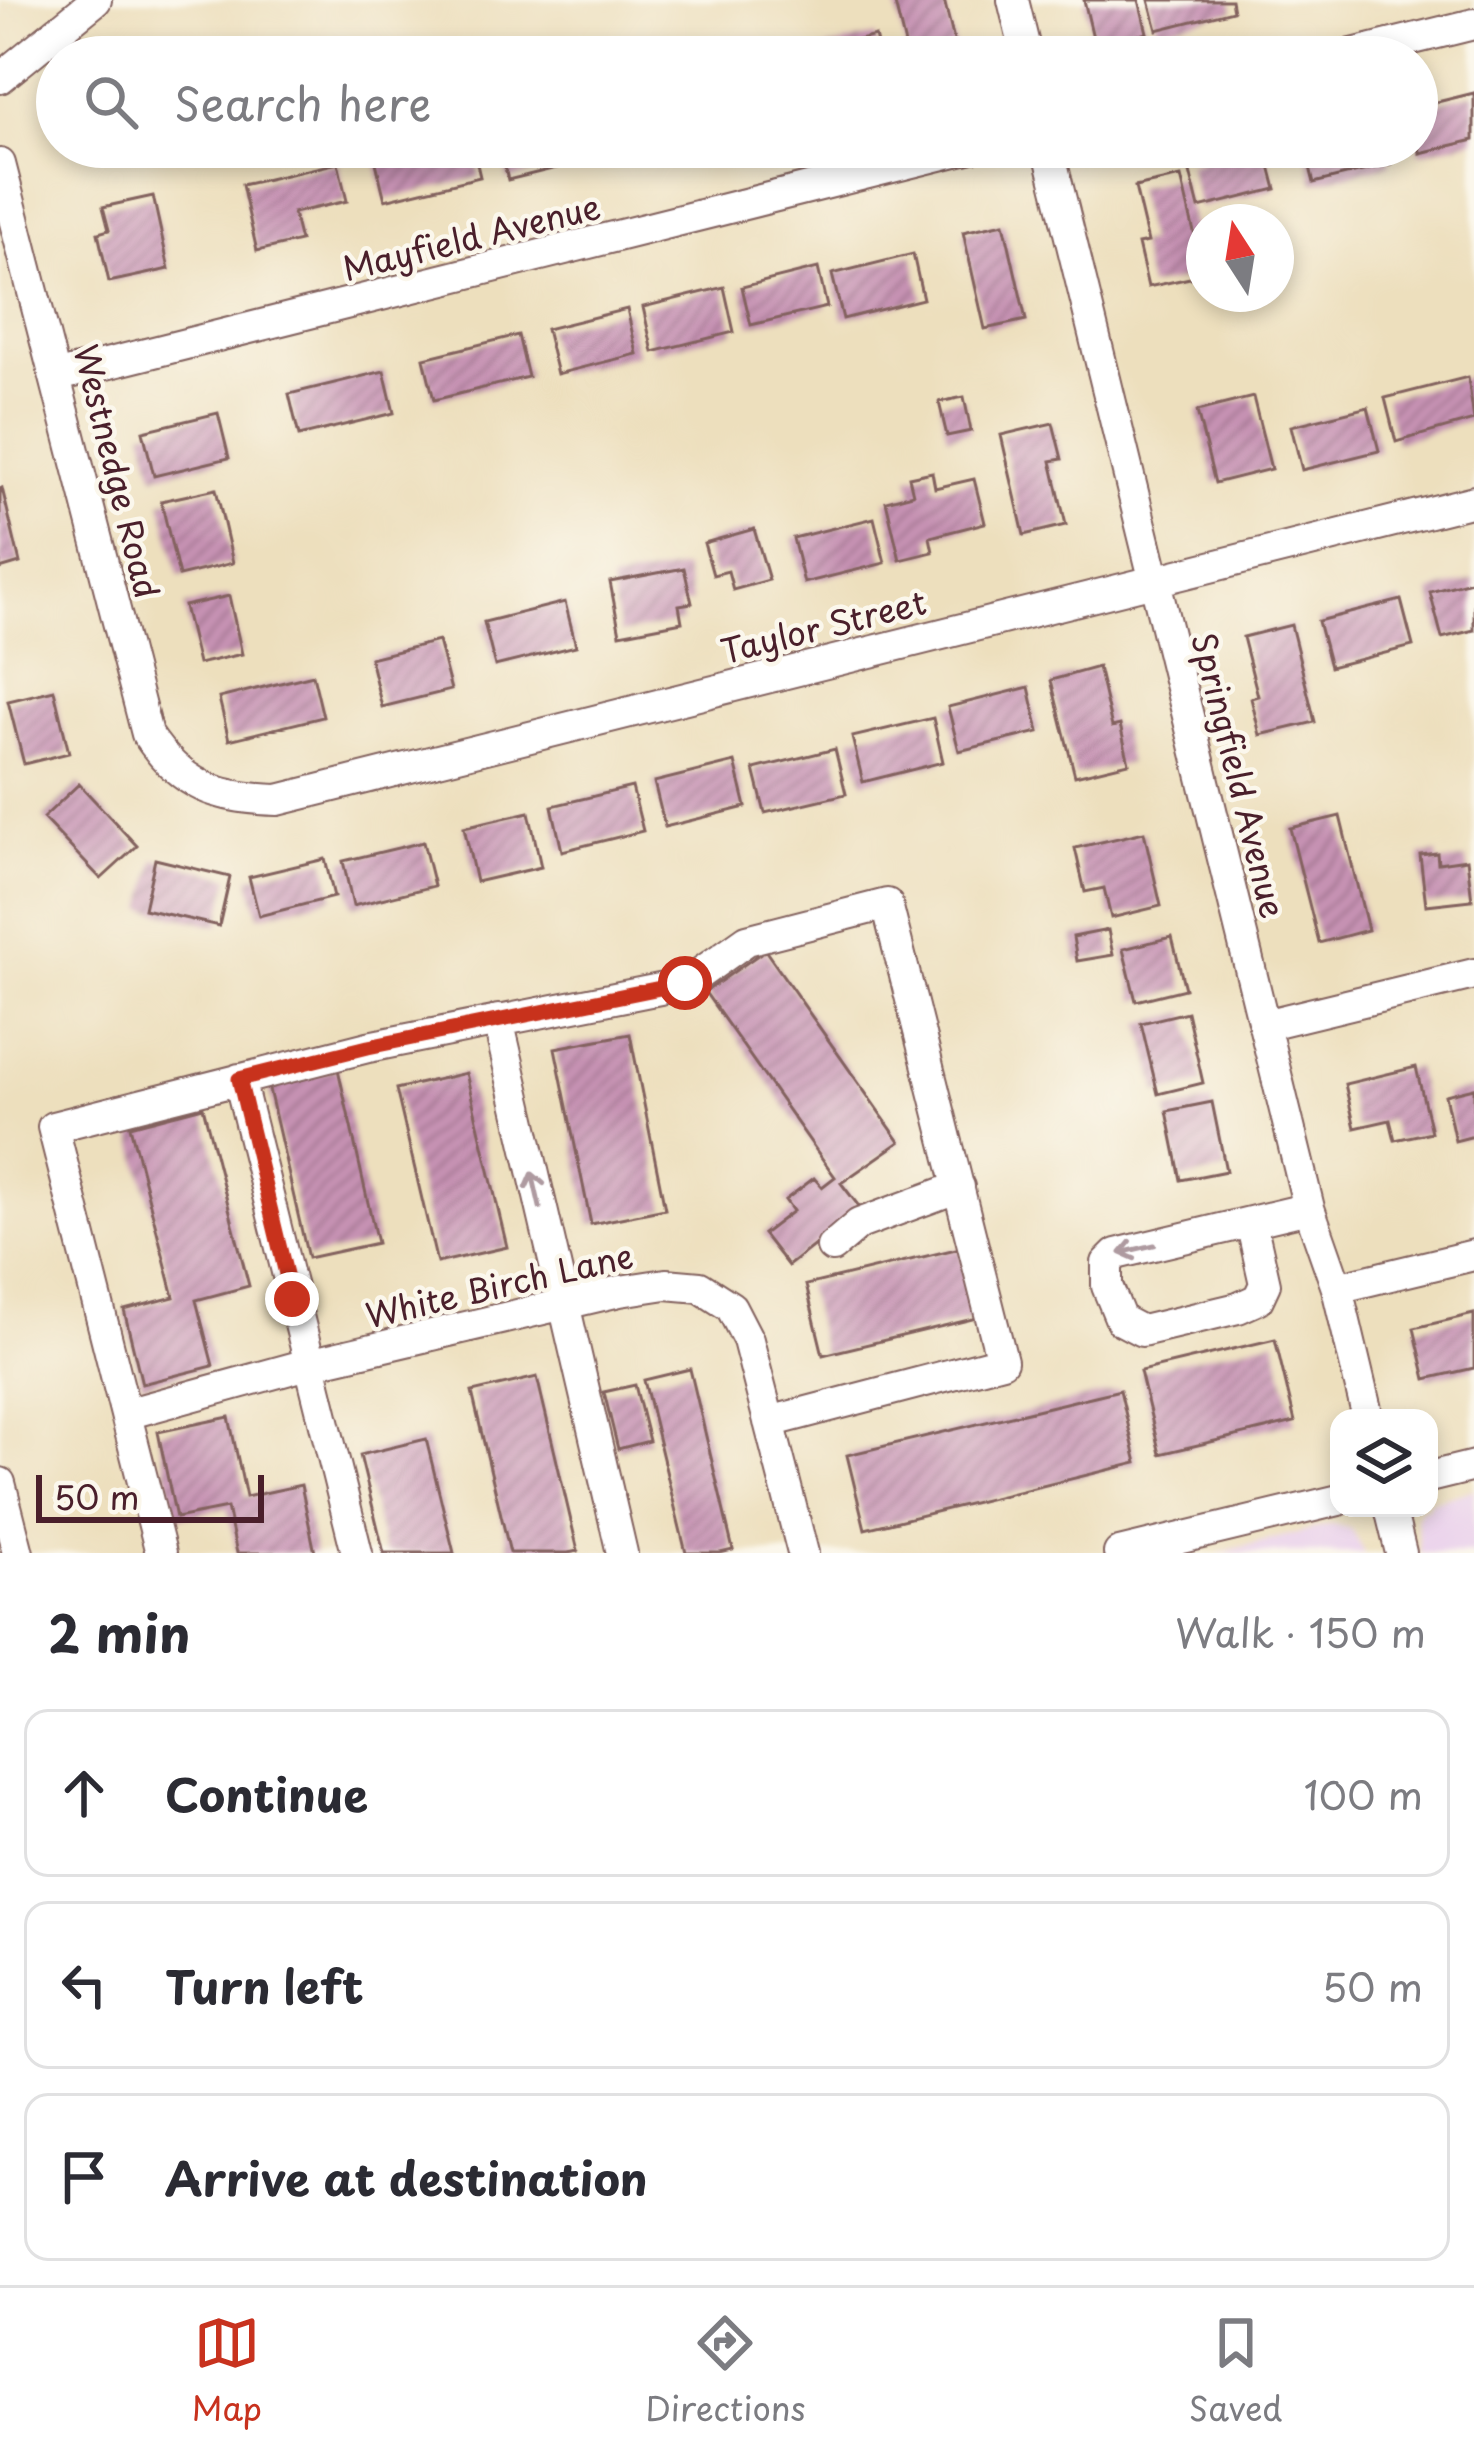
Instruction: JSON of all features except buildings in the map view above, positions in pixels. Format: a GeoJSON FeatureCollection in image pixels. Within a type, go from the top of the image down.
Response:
{"type":"FeatureCollection","features":[{"type":"Feature","properties":{"kind":"street"},"geometry":{"type":"LineString","coordinates":[[52,36],[96,0]]}},
{"type":"Feature","properties":{"kind":"street"},"geometry":{"type":"LineString","coordinates":[[1013,0],[1022,36]]}},
{"type":"Feature","properties":{"kind":"street"},"geometry":{"type":"LineString","coordinates":[[1425,36],[1474,24]]}},
{"type":"Feature","properties":{"kind":"street"},"geometry":{"type":"LineString","coordinates":[[0,78],[36,49]]}},
{"type":"Feature","properties":{"kind":"street","name":"Westnedge Road"},"geometry":{"type":"LineString","coordinates":[[0,164],[148,734],[167,764],[191,782]]}},
{"type":"Feature","properties":{"kind":"street","name":"Mayfield Avenue"},"geometry":{"type":"LineString","coordinates":[[58,376],[888,168]]}},
{"type":"Feature","properties":{"kind":"street","name":"Springfield Avenue"},"geometry":{"type":"LineString","coordinates":[[1053,168],[1309,1208],[1337,1288],[1366,1409]]}},
{"type":"Feature","properties":{"kind":"street","name":"Taylor Street"},"geometry":{"type":"LineString","coordinates":[[191,782],[238,798],[278,800],[1474,501]]}},
{"type":"Feature","properties":{"kind":"street"},"geometry":{"type":"LineString","coordinates":[[161,1553],[53,1127],[239,1079],[685,983],[747,940],[887,904],[1002,1361],[770,1422]]}},
{"type":"Feature","properties":{"kind":"street"},"geometry":{"type":"LineString","coordinates":[[1264,1025],[1474,974]]}},
{"type":"Feature","properties":{"kind":"street"},"geometry":{"type":"LineString","coordinates":[[498,1020],[622,1553]]}},
{"type":"Feature","properties":{"kind":"street"},"geometry":{"type":"LineString","coordinates":[[239,1079],[357,1553]]}},
{"type":"Feature","properties":{"kind":"street"},"geometry":{"type":"LineString","coordinates":[[832,1246],[860,1224],[958,1187]]}},
{"type":"Feature","properties":{"kind":"street"},"geometry":{"type":"LineString","coordinates":[[1251,1222],[1265,1284],[1258,1299],[1142,1330],[1121,1320],[1106,1286],[1107,1263],[1116,1254],[1309,1208]]}},
{"type":"Feature","properties":{"kind":"street"},"geometry":{"type":"LineString","coordinates":[[1337,1288],[1474,1256]]}},
{"type":"Feature","properties":{"kind":"street","name":"White Birch Lane"},"geometry":{"type":"LineString","coordinates":[[126,1414],[308,1364],[562,1304],[666,1284],[700,1287],[731,1307],[748,1340],[803,1553]]}},
{"type":"Feature","properties":{"kind":"street"},"geometry":{"type":"LineString","coordinates":[[1438,1476],[1474,1466]]}},
{"type":"Feature","properties":{"kind":"street"},"geometry":{"type":"LineString","coordinates":[[0,1483],[18,1553]]}},
{"type":"Feature","properties":{"kind":"street"},"geometry":{"type":"LineString","coordinates":[[1119,1553],[1330,1502]]}},
{"type":"Feature","properties":{"kind":"street"},"geometry":{"type":"LineString","coordinates":[[1392,1517],[1401,1553]]}},
{"type":"Feature","properties":{"kind":"shaded area"},"geometry":{"type":"Polygon","coordinates":[[[1474,1489],[1474,1553],[1420,1553],[1416,1518],[1438,1517],[1438,1499],[1474,1489]]]}},
{"type":"Feature","properties":{"kind":"shaded area"},"geometry":{"type":"Polygon","coordinates":[[[1333,1524],[1351,1529],[1365,1553],[1217,1553],[1333,1524]]]}},
{"type":"Feature","properties":{"kind":"route"},"geometry":{"type":"LineString","coordinates":[[292,1299],[239,1079],[368,1047],[685,983]]}}]}
